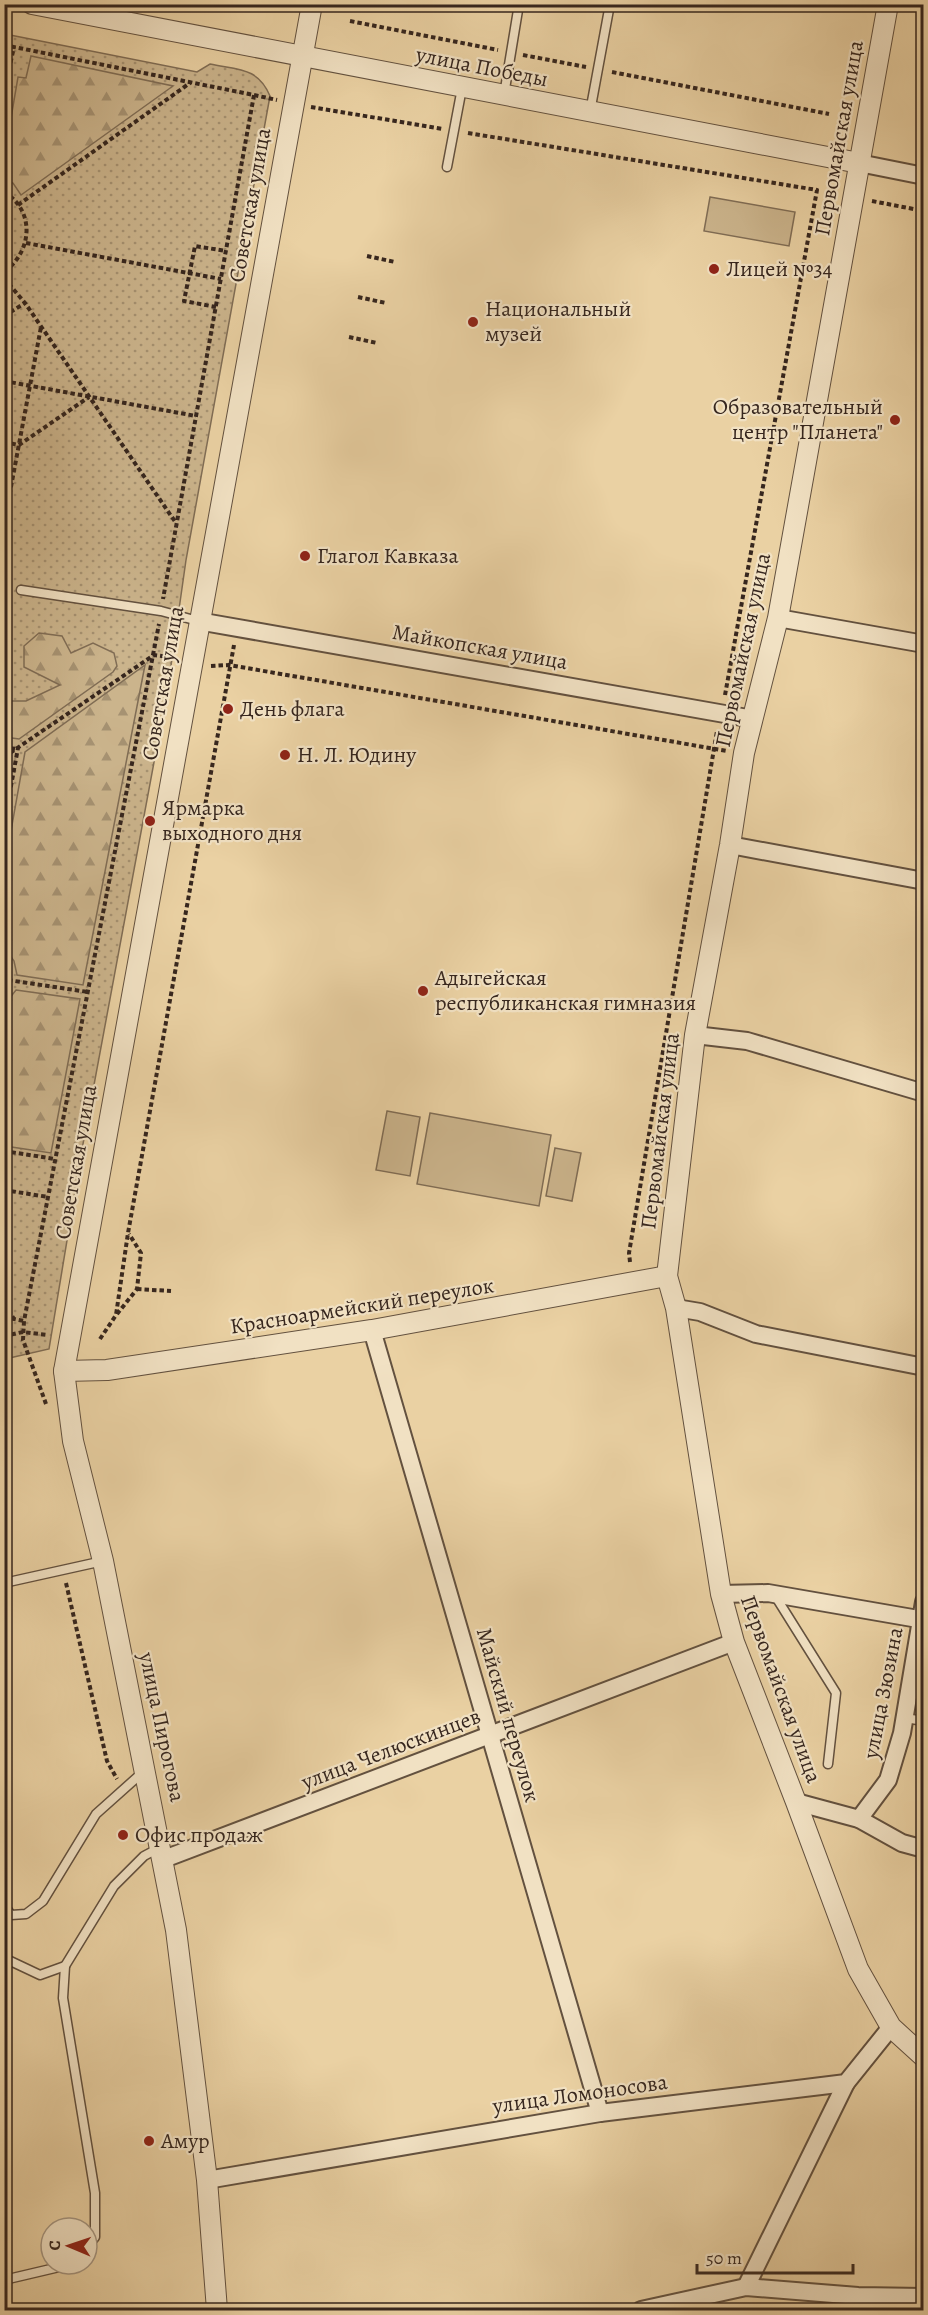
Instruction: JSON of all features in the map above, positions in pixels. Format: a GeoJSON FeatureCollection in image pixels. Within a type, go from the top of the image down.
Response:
{"type":"FeatureCollection","features":[{"type":"Feature","properties":{"kind":"street","name":"улица Победы"},"geometry":{"type":"LineString","coordinates":[[32,4],[93,10],[302,57],[924,176]]}},
{"type":"Feature","properties":{"kind":"street","name":"Советская улица"},"geometry":{"type":"LineString","coordinates":[[64,1371],[198,621],[312,4]]}},
{"type":"Feature","properties":{"kind":"street","name":"Первомайская улица"},"geometry":{"type":"LineString","coordinates":[[888,4],[777,618],[744,753],[730,845],[695,1035],[667,1276],[676,1308],[721,1594],[734,1642],[858,1969],[891,2027]]}},
{"type":"Feature","properties":{"kind":"street"},"geometry":{"type":"LineString","coordinates":[[777,618],[924,644]]}},
{"type":"Feature","properties":{"kind":"street","name":"Майкопская улица"},"geometry":{"type":"LineString","coordinates":[[198,621],[753,719]]}},
{"type":"Feature","properties":{"kind":"street"},"geometry":{"type":"LineString","coordinates":[[730,845],[924,881]]}},
{"type":"Feature","properties":{"kind":"street"},"geometry":{"type":"LineString","coordinates":[[695,1035],[747,1041],[924,1093]]}},
{"type":"Feature","properties":{"kind":"street","name":"Красноармейский переулок"},"geometry":{"type":"LineString","coordinates":[[64,1371],[107,1370],[372,1330],[667,1276]]}},
{"type":"Feature","properties":{"kind":"street"},"geometry":{"type":"LineString","coordinates":[[676,1308],[700,1312],[756,1334],[924,1367]]}},
{"type":"Feature","properties":{"kind":"street","name":"Майский переулок"},"geometry":{"type":"LineString","coordinates":[[372,1330],[600,2113]]}},
{"type":"Feature","properties":{"kind":"street","name":"улица Пирогова"},"geometry":{"type":"LineString","coordinates":[[64,1371],[73,1441],[103,1561],[163,1853],[176,1930],[207,2180],[217,2310]]}},
{"type":"Feature","properties":{"kind":"street"},"geometry":{"type":"LineString","coordinates":[[721,1594],[774,1594],[922,1620]]}},
{"type":"Feature","properties":{"kind":"street","name":"улица Зюзина"},"geometry":{"type":"LineString","coordinates":[[859,1819],[888,1780],[905,1718],[924,1602]]}},
{"type":"Feature","properties":{"kind":"street","name":"улица Челюскинцев"},"geometry":{"type":"LineString","coordinates":[[163,1853],[491,1735],[734,1642]]}},
{"type":"Feature","properties":{"kind":"street"},"geometry":{"type":"LineString","coordinates":[[796,1802],[859,1819],[902,1843],[924,1849]]}},
{"type":"Feature","properties":{"kind":"street"},"geometry":{"type":"LineString","coordinates":[[746,2287],[846,2083],[891,2027],[924,2057]]}},
{"type":"Feature","properties":{"kind":"street","name":"улица Ломоносова"},"geometry":{"type":"LineString","coordinates":[[207,2180],[600,2113],[846,2083]]}},
{"type":"Feature","properties":{"kind":"street"},"geometry":{"type":"LineString","coordinates":[[641,2310],[746,2287],[858,2296],[924,2297]]}},
{"type":"Feature","properties":{"kind":"street"},"geometry":{"type":"LineString","coordinates":[[704,2310],[712,2294]]}},
{"type":"Feature","properties":{"kind":"lane"},"geometry":{"type":"LineString","coordinates":[[504,96],[519,4]]}},
{"type":"Feature","properties":{"kind":"lane"},"geometry":{"type":"LineString","coordinates":[[590,112],[610,4]]}},
{"type":"Feature","properties":{"kind":"lane"},"geometry":{"type":"LineString","coordinates":[[447,167],[462,88]]}},
{"type":"Feature","properties":{"kind":"lane"},"geometry":{"type":"LineString","coordinates":[[21,590],[160,611],[198,621]]}},
{"type":"Feature","properties":{"kind":"lane"},"geometry":{"type":"LineString","coordinates":[[4,1583],[103,1561]]}},
{"type":"Feature","properties":{"kind":"lane"},"geometry":{"type":"LineString","coordinates":[[774,1594],[836,1693],[828,1764]]}},
{"type":"Feature","properties":{"kind":"lane"},"geometry":{"type":"LineString","coordinates":[[905,1718],[924,1721]]}},
{"type":"Feature","properties":{"kind":"lane"},"geometry":{"type":"LineString","coordinates":[[4,1905],[11,1915],[26,1914],[43,1901],[96,1814],[146,1770]]}},
{"type":"Feature","properties":{"kind":"lane"},"geometry":{"type":"LineString","coordinates":[[95,2216],[94,2193],[63,1998],[65,1966],[114,1886],[144,1856],[163,1853]]}},
{"type":"Feature","properties":{"kind":"lane"},"geometry":{"type":"LineString","coordinates":[[4,1958],[40,1975],[65,1966]]}},
{"type":"Feature","properties":{"kind":"lane"},"geometry":{"type":"LineString","coordinates":[[4,2280],[39,2272]]}},
{"type":"Feature","properties":{"kind":"path"},"geometry":{"type":"LineString","coordinates":[[253,4],[271,6]]}},
{"type":"Feature","properties":{"kind":"path"},"geometry":{"type":"LineString","coordinates":[[4,45],[254,95],[160,611],[154,655],[24,1321],[4,1317]]}},
{"type":"Feature","properties":{"kind":"path"},"geometry":{"type":"LineString","coordinates":[[4,92],[14,47]]}},
{"type":"Feature","properties":{"kind":"path"},"geometry":{"type":"LineString","coordinates":[[18,205],[190,83]]}},
{"type":"Feature","properties":{"kind":"path"},"geometry":{"type":"LineString","coordinates":[[332,111],[817,190],[725,695]]}},
{"type":"Feature","properties":{"kind":"path"},"geometry":{"type":"LineString","coordinates":[[4,192],[18,205],[25,217],[27,231],[26,243],[20,256],[4,272]]}},
{"type":"Feature","properties":{"kind":"path"},"geometry":{"type":"LineString","coordinates":[[872,201],[924,211]]}},
{"type":"Feature","properties":{"kind":"path"},"geometry":{"type":"LineString","coordinates":[[26,243],[221,279]]}},
{"type":"Feature","properties":{"kind":"path"},"geometry":{"type":"LineString","coordinates":[[216,307],[184,301],[195,246],[226,251]]}},
{"type":"Feature","properties":{"kind":"path"},"geometry":{"type":"LineString","coordinates":[[367,256],[395,262]]}},
{"type":"Feature","properties":{"kind":"path"},"geometry":{"type":"LineString","coordinates":[[4,278],[25,303],[176,523]]}},
{"type":"Feature","properties":{"kind":"path"},"geometry":{"type":"LineString","coordinates":[[358,297],[387,303]]}},
{"type":"Feature","properties":{"kind":"path"},"geometry":{"type":"LineString","coordinates":[[4,316],[25,303]]}},
{"type":"Feature","properties":{"kind":"path"},"geometry":{"type":"LineString","coordinates":[[4,524],[41,326]]}},
{"type":"Feature","properties":{"kind":"path"},"geometry":{"type":"LineString","coordinates":[[349,337],[377,344]]}},
{"type":"Feature","properties":{"kind":"path"},"geometry":{"type":"LineString","coordinates":[[4,381],[196,416]]}},
{"type":"Feature","properties":{"kind":"path"},"geometry":{"type":"LineString","coordinates":[[4,442],[19,445],[89,396]]}},
{"type":"Feature","properties":{"kind":"path"},"geometry":{"type":"LineString","coordinates":[[116,1315],[128,1233],[234,645]]}},
{"type":"Feature","properties":{"kind":"path"},"geometry":{"type":"LineString","coordinates":[[4,757],[154,655],[169,657]]}},
{"type":"Feature","properties":{"kind":"path"},"geometry":{"type":"LineString","coordinates":[[210,666],[229,665],[728,751]]}},
{"type":"Feature","properties":{"kind":"path"},"geometry":{"type":"LineString","coordinates":[[631,1270],[629,1253],[717,731]]}},
{"type":"Feature","properties":{"kind":"path"},"geometry":{"type":"LineString","coordinates":[[4,747],[17,748]]}},
{"type":"Feature","properties":{"kind":"path"},"geometry":{"type":"LineString","coordinates":[[4,824],[17,748]]}},
{"type":"Feature","properties":{"kind":"path"},"geometry":{"type":"LineString","coordinates":[[4,958],[9,968],[8,981],[4,989]]}},
{"type":"Feature","properties":{"kind":"path"},"geometry":{"type":"LineString","coordinates":[[8,981],[88,992]]}},
{"type":"Feature","properties":{"kind":"path"},"geometry":{"type":"LineString","coordinates":[[4,1151],[55,1159]]}},
{"type":"Feature","properties":{"kind":"path"},"geometry":{"type":"LineString","coordinates":[[4,1190],[48,1197]]}},
{"type":"Feature","properties":{"kind":"path"},"geometry":{"type":"LineString","coordinates":[[100,1339],[137,1289],[141,1253],[128,1233]]}},
{"type":"Feature","properties":{"kind":"path"},"geometry":{"type":"LineString","coordinates":[[137,1289],[171,1291]]}},
{"type":"Feature","properties":{"kind":"path"},"geometry":{"type":"LineString","coordinates":[[4,1304],[14,1319]]}},
{"type":"Feature","properties":{"kind":"path"},"geometry":{"type":"LineString","coordinates":[[4,1336],[23,1332],[48,1335]]}},
{"type":"Feature","properties":{"kind":"path"},"geometry":{"type":"LineString","coordinates":[[74,1567],[65,1581],[107,1761],[123,1790]]}},
{"type":"Feature","properties":{"kind":"green space"},"geometry":{"type":"Polygon","coordinates":[[[5,34],[197,72],[210,64],[238,69],[260,80],[270,96],[186,560],[168,687],[83,1144],[49,1349],[5,1359],[5,34]]]}},
{"type":"Feature","properties":{"kind":"green space"},"geometry":{"type":"Polygon","coordinates":[[[31,56],[173,86],[21,195],[13,183],[5,180],[5,153],[18,77],[26,78],[31,56]]]}},
{"type":"Feature","properties":{"kind":"green space"},"geometry":{"type":"Polygon","coordinates":[[[710,197],[795,212],[789,246],[704,231],[710,197]]]}},
{"type":"Feature","properties":{"kind":"green space"},"geometry":{"type":"Polygon","coordinates":[[[39,633],[62,636],[71,653],[93,643],[114,653],[117,666],[113,672],[19,739],[5,737],[5,701],[26,701],[60,685],[24,667],[24,646],[39,633]]]}},
{"type":"Feature","properties":{"kind":"green space"},"geometry":{"type":"Polygon","coordinates":[[[145,665],[83,985],[17,975],[14,961],[5,948],[4,870],[25,752],[145,665]]]}},
{"type":"Feature","properties":{"kind":"green space"},"geometry":{"type":"Polygon","coordinates":[[[16,990],[80,999],[51,1153],[5,1146],[5,1004],[16,990]]]}},
{"type":"Feature","properties":{"kind":"green space"},"geometry":{"type":"Polygon","coordinates":[[[387,1111],[420,1117],[410,1176],[376,1170],[387,1111]]]}},
{"type":"Feature","properties":{"kind":"green space"},"geometry":{"type":"Polygon","coordinates":[[[430,1113],[551,1135],[539,1206],[417,1184],[430,1113]]]}},
{"type":"Feature","properties":{"kind":"green space"},"geometry":{"type":"Polygon","coordinates":[[[555,1148],[581,1153],[572,1201],[546,1196],[555,1148]]]}},
{"type":"Feature","properties":{"kind":"place","name":"Лицей №34"},"geometry":{"type":"Point","coordinates":[714,269]}},
{"type":"Feature","properties":{"kind":"place","name":"Национальный музей"},"geometry":{"type":"Point","coordinates":[473,322]}},
{"type":"Feature","properties":{"kind":"place","name":"Образовательный центр \"Планета\""},"geometry":{"type":"Point","coordinates":[895,420]}},
{"type":"Feature","properties":{"kind":"place","name":"Глагол Кавказа"},"geometry":{"type":"Point","coordinates":[305,556]}},
{"type":"Feature","properties":{"kind":"place","name":"День флага"},"geometry":{"type":"Point","coordinates":[228,709]}},
{"type":"Feature","properties":{"kind":"place","name":"Н. Л. Юдину"},"geometry":{"type":"Point","coordinates":[285,755]}},
{"type":"Feature","properties":{"kind":"place","name":"Ярмарка выходного дня"},"geometry":{"type":"Point","coordinates":[150,821]}},
{"type":"Feature","properties":{"kind":"place","name":"Адыгейская республиканская гимназия"},"geometry":{"type":"Point","coordinates":[423,991]}},
{"type":"Feature","properties":{"kind":"place","name":"Офис продаж"},"geometry":{"type":"Point","coordinates":[123,1835]}},
{"type":"Feature","properties":{"kind":"place","name":"Амур"},"geometry":{"type":"Point","coordinates":[149,2141]}}]}
